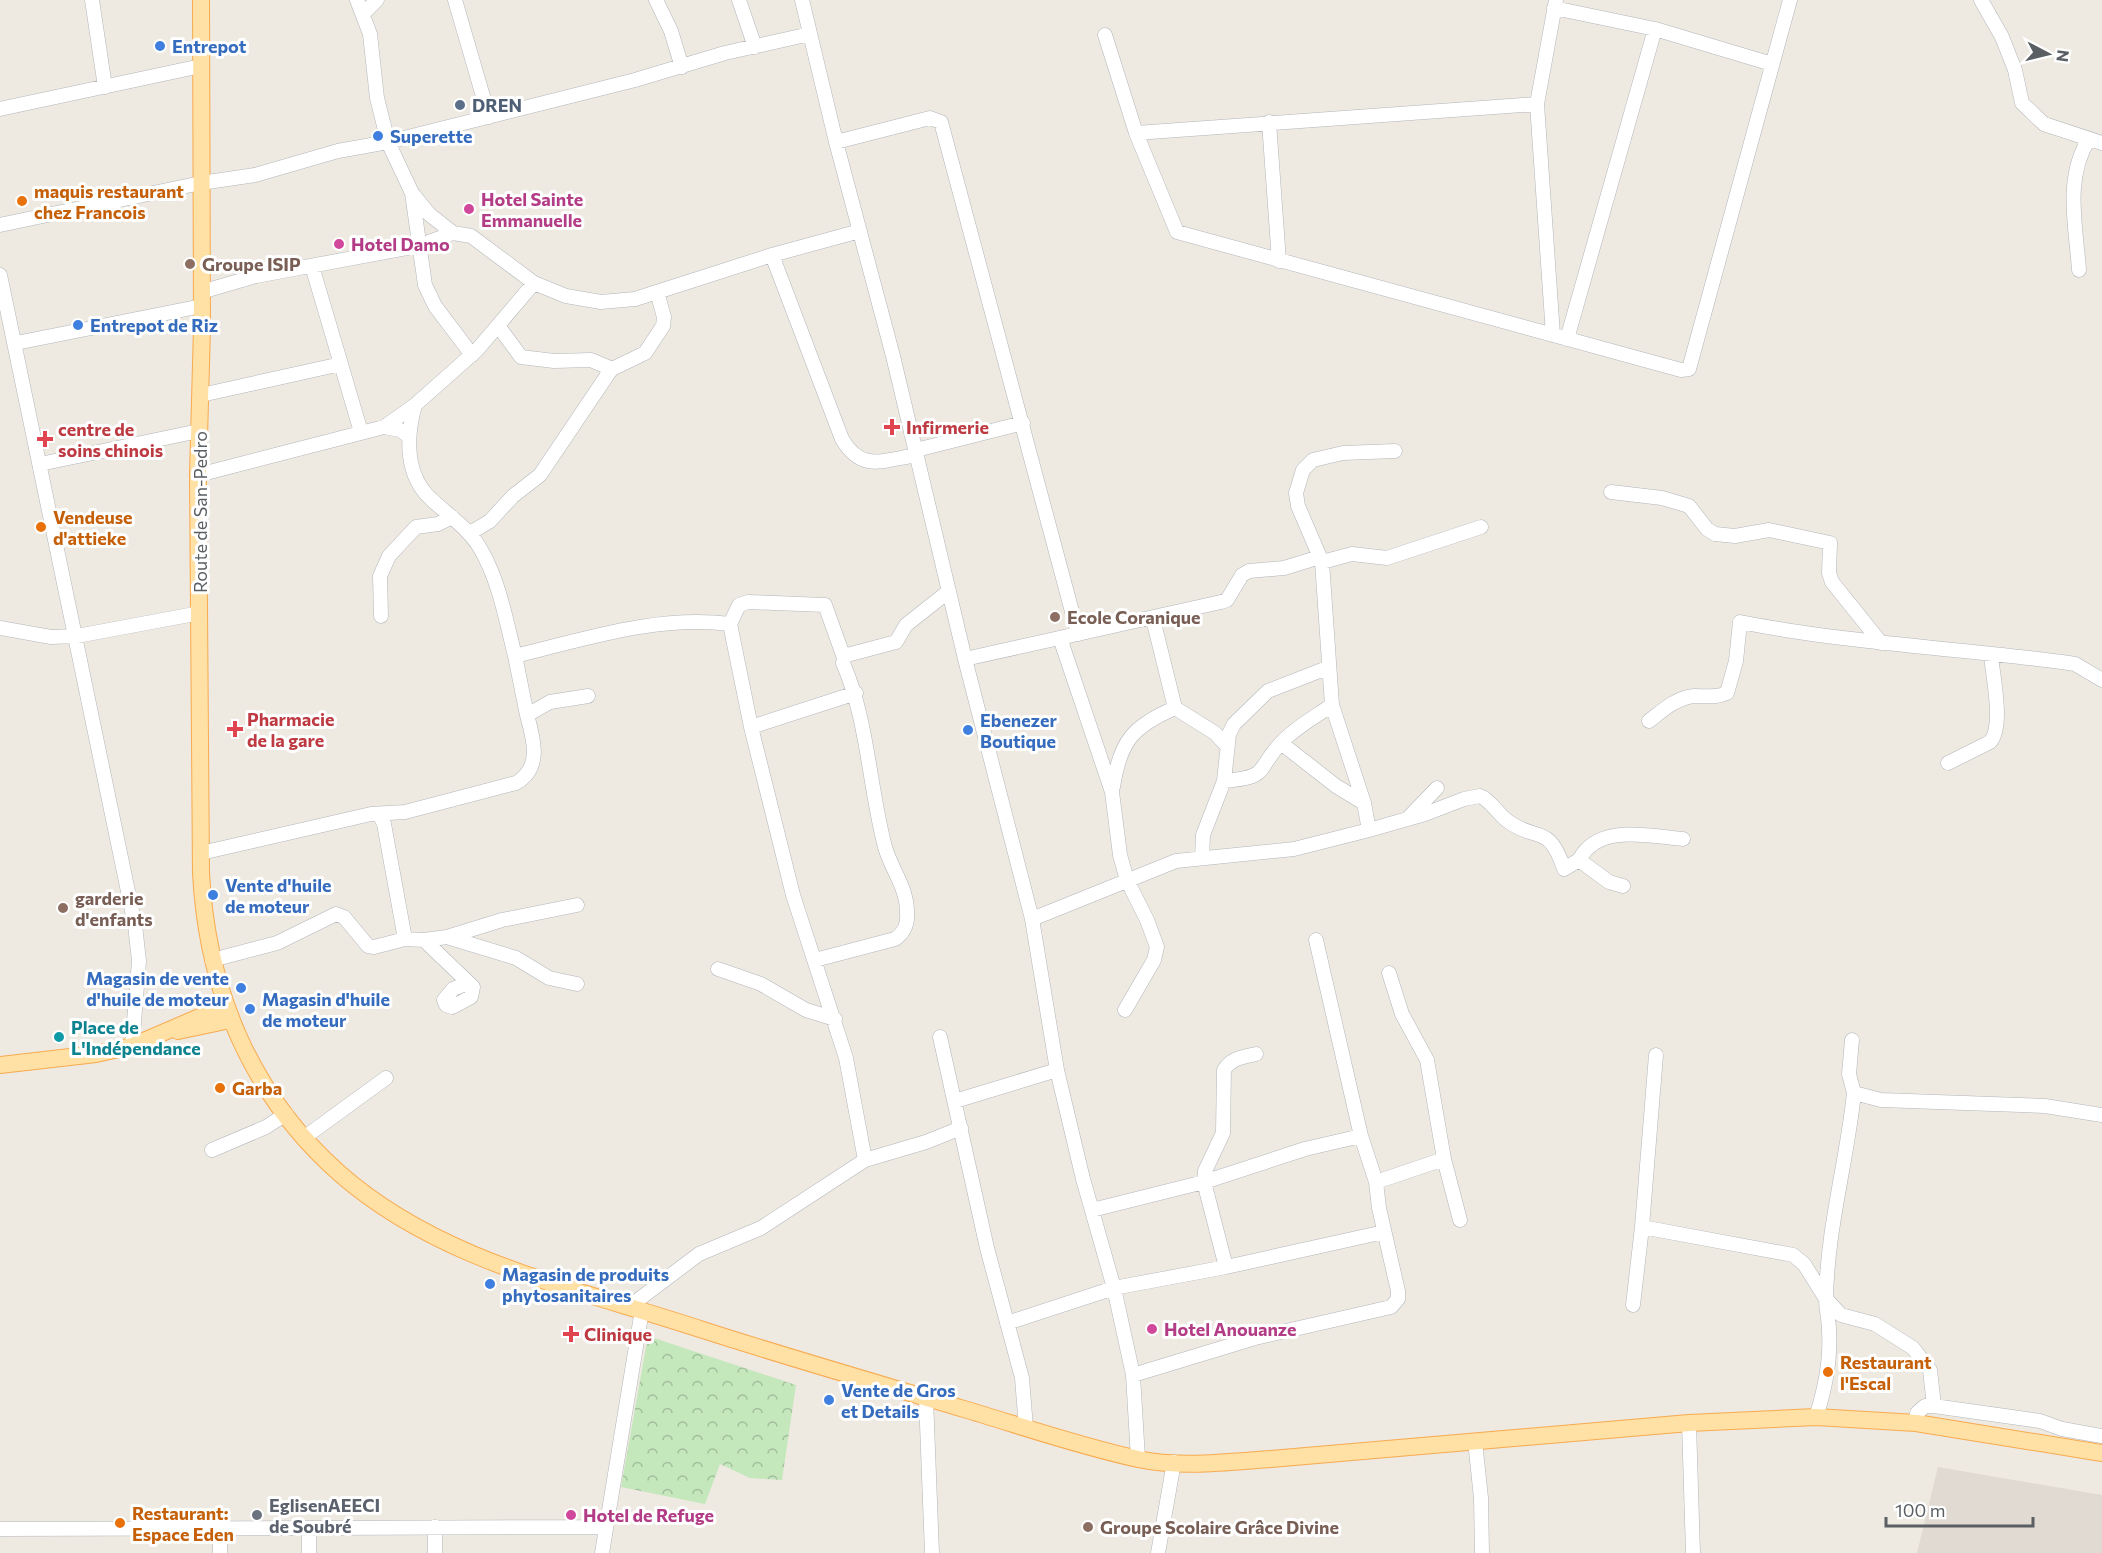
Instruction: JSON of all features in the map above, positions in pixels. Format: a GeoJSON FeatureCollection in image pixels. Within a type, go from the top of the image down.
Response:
{"type":"FeatureCollection","features":[{"type":"Feature","properties":{"kind":"main road","name":"Route de San-Pedro"},"geometry":{"type":"LineString","coordinates":[[201,0],[201,395],[198,475],[202,898],[212,960],[228,1013],[243,1050],[286,1114],[305,1137],[337,1172],[389,1212],[419,1231],[510,1270],[811,1365],[1138,1459],[1174,1462],[1271,1459],[1689,1423],[1816,1417],[1916,1423],[2102,1453]]}},
{"type":"Feature","properties":{"kind":"main road"},"geometry":{"type":"LineString","coordinates":[[0,1065],[96,1054],[132,1046],[167,1032],[228,1013]]}},
{"type":"Feature","properties":{"kind":"street"},"geometry":{"type":"LineString","coordinates":[[92,0],[105,87]]}},
{"type":"Feature","properties":{"kind":"street"},"geometry":{"type":"LineString","coordinates":[[357,0],[364,13],[370,34],[377,98],[388,142],[412,193],[429,214],[453,233],[471,236],[534,283],[566,296],[601,302],[635,298],[772,255],[860,231]]}},
{"type":"Feature","properties":{"kind":"street"},"geometry":{"type":"LineString","coordinates":[[364,13],[377,0]]}},
{"type":"Feature","properties":{"kind":"street"},"geometry":{"type":"LineString","coordinates":[[455,0],[489,117]]}},
{"type":"Feature","properties":{"kind":"street"},"geometry":{"type":"LineString","coordinates":[[656,0],[671,31],[682,66]]}},
{"type":"Feature","properties":{"kind":"street"},"geometry":{"type":"LineString","coordinates":[[740,0],[755,46]]}},
{"type":"Feature","properties":{"kind":"street"},"geometry":{"type":"LineString","coordinates":[[802,0],[916,453],[965,659],[1032,919],[1058,1070],[1092,1210],[1114,1288],[1132,1375],[1138,1459]]}},
{"type":"Feature","properties":{"kind":"street"},"geometry":{"type":"LineString","coordinates":[[1105,35],[1136,133],[1177,232],[1681,370],[1689,369],[1790,0]]}},
{"type":"Feature","properties":{"kind":"street"},"geometry":{"type":"LineString","coordinates":[[1981,0],[2002,37],[2015,70],[2022,103],[2044,124],[2095,141],[2077,162],[2073,189],[2079,270]]}},
{"type":"Feature","properties":{"kind":"street"},"geometry":{"type":"LineString","coordinates":[[1552,335],[1537,104],[1555,4],[1655,29],[1772,64]]}},
{"type":"Feature","properties":{"kind":"street"},"geometry":{"type":"LineString","coordinates":[[1567,339],[1655,29]]}},
{"type":"Feature","properties":{"kind":"street"},"geometry":{"type":"LineString","coordinates":[[0,225],[201,183],[255,175],[338,151],[388,142],[489,117],[755,46],[810,34]]}},
{"type":"Feature","properties":{"kind":"street"},"geometry":{"type":"LineString","coordinates":[[0,109],[201,66]]}},
{"type":"Feature","properties":{"kind":"street"},"geometry":{"type":"LineString","coordinates":[[1136,133],[1537,104]]}},
{"type":"Feature","properties":{"kind":"street"},"geometry":{"type":"LineString","coordinates":[[836,142],[930,118],[941,122],[1078,634]]}},
{"type":"Feature","properties":{"kind":"street"},"geometry":{"type":"LineString","coordinates":[[1269,122],[1279,261]]}},
{"type":"Feature","properties":{"kind":"street"},"geometry":{"type":"LineString","coordinates":[[412,193],[425,285],[435,306],[472,355]]}},
{"type":"Feature","properties":{"kind":"street"},"geometry":{"type":"LineString","coordinates":[[16,343],[201,299],[256,276],[418,246],[453,233]]}},
{"type":"Feature","properties":{"kind":"street"},"geometry":{"type":"LineString","coordinates":[[772,255],[842,439],[851,453],[861,460],[873,462],[916,453],[1023,423]]}},
{"type":"Feature","properties":{"kind":"street"},"geometry":{"type":"LineString","coordinates":[[312,266],[362,432]]}},
{"type":"Feature","properties":{"kind":"street"},"geometry":{"type":"LineString","coordinates":[[0,275],[77,636],[135,925],[139,961],[132,1046]]}},
{"type":"Feature","properties":{"kind":"street"},"geometry":{"type":"LineString","coordinates":[[198,475],[384,427],[415,405],[472,355],[499,327],[534,283]]}},
{"type":"Feature","properties":{"kind":"street"},"geometry":{"type":"LineString","coordinates":[[470,533],[490,521],[513,496],[540,475],[612,369],[635,360],[653,343],[664,317],[657,292]]}},
{"type":"Feature","properties":{"kind":"street"},"geometry":{"type":"LineString","coordinates":[[499,327],[521,357],[554,361],[591,360],[612,369]]}},
{"type":"Feature","properties":{"kind":"street"},"geometry":{"type":"LineString","coordinates":[[201,395],[341,364]]}},
{"type":"Feature","properties":{"kind":"street"},"geometry":{"type":"LineString","coordinates":[[201,853],[379,813],[405,812],[508,786],[524,779],[533,762],[534,748],[516,656],[487,561],[470,533],[420,487],[414,473],[407,435],[415,405]]}},
{"type":"Feature","properties":{"kind":"street"},"geometry":{"type":"LineString","coordinates":[[384,427],[400,430],[407,435]]}},
{"type":"Feature","properties":{"kind":"street"},"geometry":{"type":"LineString","coordinates":[[40,464],[199,430]]}},
{"type":"Feature","properties":{"kind":"street"},"geometry":{"type":"LineString","coordinates":[[1369,830],[1364,803],[1332,705],[1327,668],[1321,560],[1298,506],[1297,481],[1303,470],[1313,460],[1327,455],[1395,451]]}},
{"type":"Feature","properties":{"kind":"street"},"geometry":{"type":"LineString","coordinates":[[1611,492],[1662,498],[1689,506],[1707,529],[1715,534],[1735,536],[1769,530],[1830,543],[1829,573],[1832,582],[1881,643]]}},
{"type":"Feature","properties":{"kind":"street"},"geometry":{"type":"LineString","coordinates":[[381,616],[380,576],[389,556],[416,527],[438,524],[452,518]]}},
{"type":"Feature","properties":{"kind":"street"},"geometry":{"type":"LineString","coordinates":[[965,659],[1153,619],[1227,600],[1242,575],[1249,571],[1284,568],[1352,554],[1394,556],[1481,527]]}},
{"type":"Feature","properties":{"kind":"street"},"geometry":{"type":"LineString","coordinates":[[844,658],[847,655],[896,642],[906,626],[949,591]]}},
{"type":"Feature","properties":{"kind":"street"},"geometry":{"type":"LineString","coordinates":[[814,960],[895,939],[904,931],[907,920],[903,886],[886,850],[874,799],[856,693],[843,663],[844,658],[827,608],[822,603],[748,602],[740,605],[730,624],[751,726],[793,895],[814,960],[835,1019],[846,1059],[865,1160]]}},
{"type":"Feature","properties":{"kind":"street"},"geometry":{"type":"LineString","coordinates":[[0,628],[51,637],[77,636],[200,613]]}},
{"type":"Feature","properties":{"kind":"street"},"geometry":{"type":"LineString","coordinates":[[1153,619],[1175,708],[1199,721],[1227,746]]}},
{"type":"Feature","properties":{"kind":"street"},"geometry":{"type":"LineString","coordinates":[[516,656],[637,627],[715,622],[730,624]]}},
{"type":"Feature","properties":{"kind":"street"},"geometry":{"type":"LineString","coordinates":[[1649,721],[1680,700],[1693,696],[1718,697],[1727,693],[1736,661],[1740,622],[1792,633],[2075,664],[2102,680]]}},
{"type":"Feature","properties":{"kind":"street"},"geometry":{"type":"LineString","coordinates":[[1060,638],[1112,792],[1120,855],[1127,880],[1147,920],[1156,947],[1149,971],[1125,1010]]}},
{"type":"Feature","properties":{"kind":"street"},"geometry":{"type":"LineString","coordinates":[[1948,763],[1990,742],[1995,737],[1997,716],[1991,656]]}},
{"type":"Feature","properties":{"kind":"street"},"geometry":{"type":"LineString","coordinates":[[1202,858],[1206,825],[1224,781],[1227,746],[1234,724],[1263,694],[1327,668]]}},
{"type":"Feature","properties":{"kind":"street"},"geometry":{"type":"LineString","coordinates":[[751,726],[856,693]]}},
{"type":"Feature","properties":{"kind":"street"},"geometry":{"type":"LineString","coordinates":[[527,715],[550,702],[588,696]]}},
{"type":"Feature","properties":{"kind":"street"},"geometry":{"type":"LineString","coordinates":[[1224,781],[1252,777],[1267,765],[1281,743],[1332,705]]}},
{"type":"Feature","properties":{"kind":"street"},"geometry":{"type":"LineString","coordinates":[[1112,792],[1118,758],[1141,724],[1175,708]]}},
{"type":"Feature","properties":{"kind":"street"},"geometry":{"type":"LineString","coordinates":[[1281,743],[1336,786],[1364,803]]}},
{"type":"Feature","properties":{"kind":"street"},"geometry":{"type":"LineString","coordinates":[[1408,817],[1437,788]]}},
{"type":"Feature","properties":{"kind":"street"},"geometry":{"type":"LineString","coordinates":[[1032,919],[1176,861],[1294,849],[1369,830],[1464,799],[1480,796],[1511,824],[1547,838],[1552,843],[1564,868],[1578,860],[1590,843],[1609,836],[1683,839]]}},
{"type":"Feature","properties":{"kind":"street"},"geometry":{"type":"LineString","coordinates":[[379,813],[384,824],[405,939]]}},
{"type":"Feature","properties":{"kind":"street"},"geometry":{"type":"LineString","coordinates":[[1578,860],[1609,882],[1623,886]]}},
{"type":"Feature","properties":{"kind":"street"},"geometry":{"type":"LineString","coordinates":[[212,960],[277,943],[336,914],[344,917],[370,947],[405,939],[424,940],[447,937],[493,922],[576,906]]}},
{"type":"Feature","properties":{"kind":"street"},"geometry":{"type":"LineString","coordinates":[[447,937],[516,958],[549,978],[577,984]]}},
{"type":"Feature","properties":{"kind":"street"},"geometry":{"type":"LineString","coordinates":[[424,940],[468,983]]}},
{"type":"Feature","properties":{"kind":"street"},"geometry":{"type":"LineString","coordinates":[[1132,1375],[1255,1338],[1391,1307],[1398,1299],[1376,1182],[1361,1136],[1316,940]]}},
{"type":"Feature","properties":{"kind":"street"},"geometry":{"type":"LineString","coordinates":[[718,969],[761,984],[806,1010],[835,1019]]}},
{"type":"Feature","properties":{"kind":"street"},"geometry":{"type":"LineString","coordinates":[[1389,973],[1402,1014],[1427,1060],[1444,1159],[1460,1220]]}},
{"type":"Feature","properties":{"kind":"street"},"geometry":{"type":"LineString","coordinates":[[940,1037],[1022,1378],[1026,1428]]}},
{"type":"Feature","properties":{"kind":"street"},"geometry":{"type":"LineString","coordinates":[[1816,1417],[1826,1388],[1829,1333],[1826,1299],[1839,1183],[1849,1142],[1854,1093],[1849,1074],[1852,1040]]}},
{"type":"Feature","properties":{"kind":"street"},"geometry":{"type":"LineString","coordinates":[[1226,1267],[1204,1182],[1205,1171],[1223,1132],[1224,1071],[1228,1063],[1256,1054]]}},
{"type":"Feature","properties":{"kind":"street"},"geometry":{"type":"LineString","coordinates":[[1633,1305],[1642,1227],[1656,1055]]}},
{"type":"Feature","properties":{"kind":"street"},"geometry":{"type":"LineString","coordinates":[[955,1101],[1058,1070]]}},
{"type":"Feature","properties":{"kind":"street"},"geometry":{"type":"LineString","coordinates":[[305,1137],[386,1078]]}},
{"type":"Feature","properties":{"kind":"street"},"geometry":{"type":"LineString","coordinates":[[1854,1093],[1881,1100],[2045,1106],[2102,1115]]}},
{"type":"Feature","properties":{"kind":"street"},"geometry":{"type":"LineString","coordinates":[[212,1150],[266,1127],[286,1114]]}},
{"type":"Feature","properties":{"kind":"street"},"geometry":{"type":"LineString","coordinates":[[602,1553],[636,1308],[699,1254],[761,1228],[865,1160],[926,1142],[961,1128]]}},
{"type":"Feature","properties":{"kind":"street"},"geometry":{"type":"LineString","coordinates":[[1092,1210],[1204,1182],[1305,1149],[1361,1136]]}},
{"type":"Feature","properties":{"kind":"street"},"geometry":{"type":"LineString","coordinates":[[1376,1182],[1444,1159]]}},
{"type":"Feature","properties":{"kind":"street"},"geometry":{"type":"LineString","coordinates":[[1642,1227],[1793,1255],[1804,1264],[1826,1299],[1841,1315],[1875,1324],[1913,1348],[1930,1370],[1934,1406]]}},
{"type":"Feature","properties":{"kind":"street"},"geometry":{"type":"LineString","coordinates":[[1007,1323],[1114,1288],[1226,1267],[1384,1232]]}},
{"type":"Feature","properties":{"kind":"street"},"geometry":{"type":"LineString","coordinates":[[926,1398],[932,1553]]}},
{"type":"Feature","properties":{"kind":"street"},"geometry":{"type":"LineString","coordinates":[[1916,1423],[1917,1413],[1925,1407],[1934,1406],[2040,1421],[2062,1429],[2102,1436]]}},
{"type":"Feature","properties":{"kind":"street"},"geometry":{"type":"LineString","coordinates":[[1689,1423],[1693,1553]]}},
{"type":"Feature","properties":{"kind":"street"},"geometry":{"type":"LineString","coordinates":[[1475,1442],[1481,1498],[1482,1553]]}},
{"type":"Feature","properties":{"kind":"street"},"geometry":{"type":"LineString","coordinates":[[1158,1553],[1174,1462]]}},
{"type":"Feature","properties":{"kind":"street"},"geometry":{"type":"LineString","coordinates":[[435,1527],[435,1553]]}},
{"type":"Feature","properties":{"kind":"street"},"geometry":{"type":"LineString","coordinates":[[0,1529],[309,1530],[606,1527]]}},
{"type":"Feature","properties":{"kind":"street"},"geometry":{"type":"LineString","coordinates":[[220,1529],[220,1553]]}},
{"type":"Feature","properties":{"kind":"street"},"geometry":{"type":"LineString","coordinates":[[309,1530],[309,1553]]}},
{"type":"Feature","properties":{"kind":"shaded area"},"geometry":{"type":"Polygon","coordinates":[[[1938,1467],[2102,1495],[2102,1553],[1917,1553],[1938,1467]]]}},
{"type":"Feature","properties":{"kind":"green space"},"geometry":{"type":"Polygon","coordinates":[[[648,1336],[796,1385],[782,1480],[750,1478],[720,1464],[705,1504],[621,1487],[648,1336]]]}},
{"type":"Feature","properties":{"kind":"place","name":"Entrepot"},"geometry":{"type":"Point","coordinates":[160,46]}},
{"type":"Feature","properties":{"kind":"place","name":"DREN"},"geometry":{"type":"Point","coordinates":[460,105]}},
{"type":"Feature","properties":{"kind":"place","name":"Superette"},"geometry":{"type":"Point","coordinates":[378,136]}},
{"type":"Feature","properties":{"kind":"place","name":"maquis restaurant chez Francois"},"geometry":{"type":"Point","coordinates":[22,201]}},
{"type":"Feature","properties":{"kind":"place","name":"Hotel Sainte Emmanuelle"},"geometry":{"type":"Point","coordinates":[469,209]}},
{"type":"Feature","properties":{"kind":"place","name":"Hotel Damo"},"geometry":{"type":"Point","coordinates":[339,244]}},
{"type":"Feature","properties":{"kind":"place","name":"Groupe ISIP"},"geometry":{"type":"Point","coordinates":[190,264]}},
{"type":"Feature","properties":{"kind":"place","name":"Entrepot de Riz"},"geometry":{"type":"Point","coordinates":[78,325]}},
{"type":"Feature","properties":{"kind":"place","name":"Infirmerie"},"geometry":{"type":"Point","coordinates":[892,427]}},
{"type":"Feature","properties":{"kind":"place","name":"centre de soins chinois"},"geometry":{"type":"Point","coordinates":[45,439]}},
{"type":"Feature","properties":{"kind":"place","name":"Vendeuse d'attieke"},"geometry":{"type":"Point","coordinates":[41,527]}},
{"type":"Feature","properties":{"kind":"place","name":"Ecole Coranique"},"geometry":{"type":"Point","coordinates":[1055,617]}},
{"type":"Feature","properties":{"kind":"place","name":"Pharmacie de la gare"},"geometry":{"type":"Point","coordinates":[235,729]}},
{"type":"Feature","properties":{"kind":"place","name":"Ebenezer Boutique"},"geometry":{"type":"Point","coordinates":[968,730]}},
{"type":"Feature","properties":{"kind":"place","name":"Vente d'huile de moteur"},"geometry":{"type":"Point","coordinates":[213,895]}},
{"type":"Feature","properties":{"kind":"place","name":"garderie d'enfants"},"geometry":{"type":"Point","coordinates":[63,908]}},
{"type":"Feature","properties":{"kind":"place","name":"Magasin de vente d'huile de moteur"},"geometry":{"type":"Point","coordinates":[241,988]}},
{"type":"Feature","properties":{"kind":"place","name":"Magasin d'huile de moteur"},"geometry":{"type":"Point","coordinates":[250,1009]}},
{"type":"Feature","properties":{"kind":"place","name":"Place de L'Indépendance"},"geometry":{"type":"Point","coordinates":[59,1037]}},
{"type":"Feature","properties":{"kind":"place","name":"Garba"},"geometry":{"type":"Point","coordinates":[220,1088]}},
{"type":"Feature","properties":{"kind":"place","name":"Magasin de produits phytosanitaires"},"geometry":{"type":"Point","coordinates":[490,1284]}},
{"type":"Feature","properties":{"kind":"place","name":"Hotel Anouanze"},"geometry":{"type":"Point","coordinates":[1152,1329]}},
{"type":"Feature","properties":{"kind":"place","name":"Clinique"},"geometry":{"type":"Point","coordinates":[571,1334]}},
{"type":"Feature","properties":{"kind":"place","name":"Restaurant l'Escal"},"geometry":{"type":"Point","coordinates":[1828,1372]}},
{"type":"Feature","properties":{"kind":"place","name":"Vente de Gros et Details"},"geometry":{"type":"Point","coordinates":[829,1400]}},
{"type":"Feature","properties":{"kind":"place","name":"EglisenAEECI de Soubré"},"geometry":{"type":"Point","coordinates":[257,1515]}},
{"type":"Feature","properties":{"kind":"place","name":"Hotel de Refuge"},"geometry":{"type":"Point","coordinates":[571,1515]}},
{"type":"Feature","properties":{"kind":"place","name":"Restaurant: Espace Eden"},"geometry":{"type":"Point","coordinates":[120,1523]}},
{"type":"Feature","properties":{"kind":"place","name":"Groupe Scolaire Grâce Divine"},"geometry":{"type":"Point","coordinates":[1088,1527]}}]}
